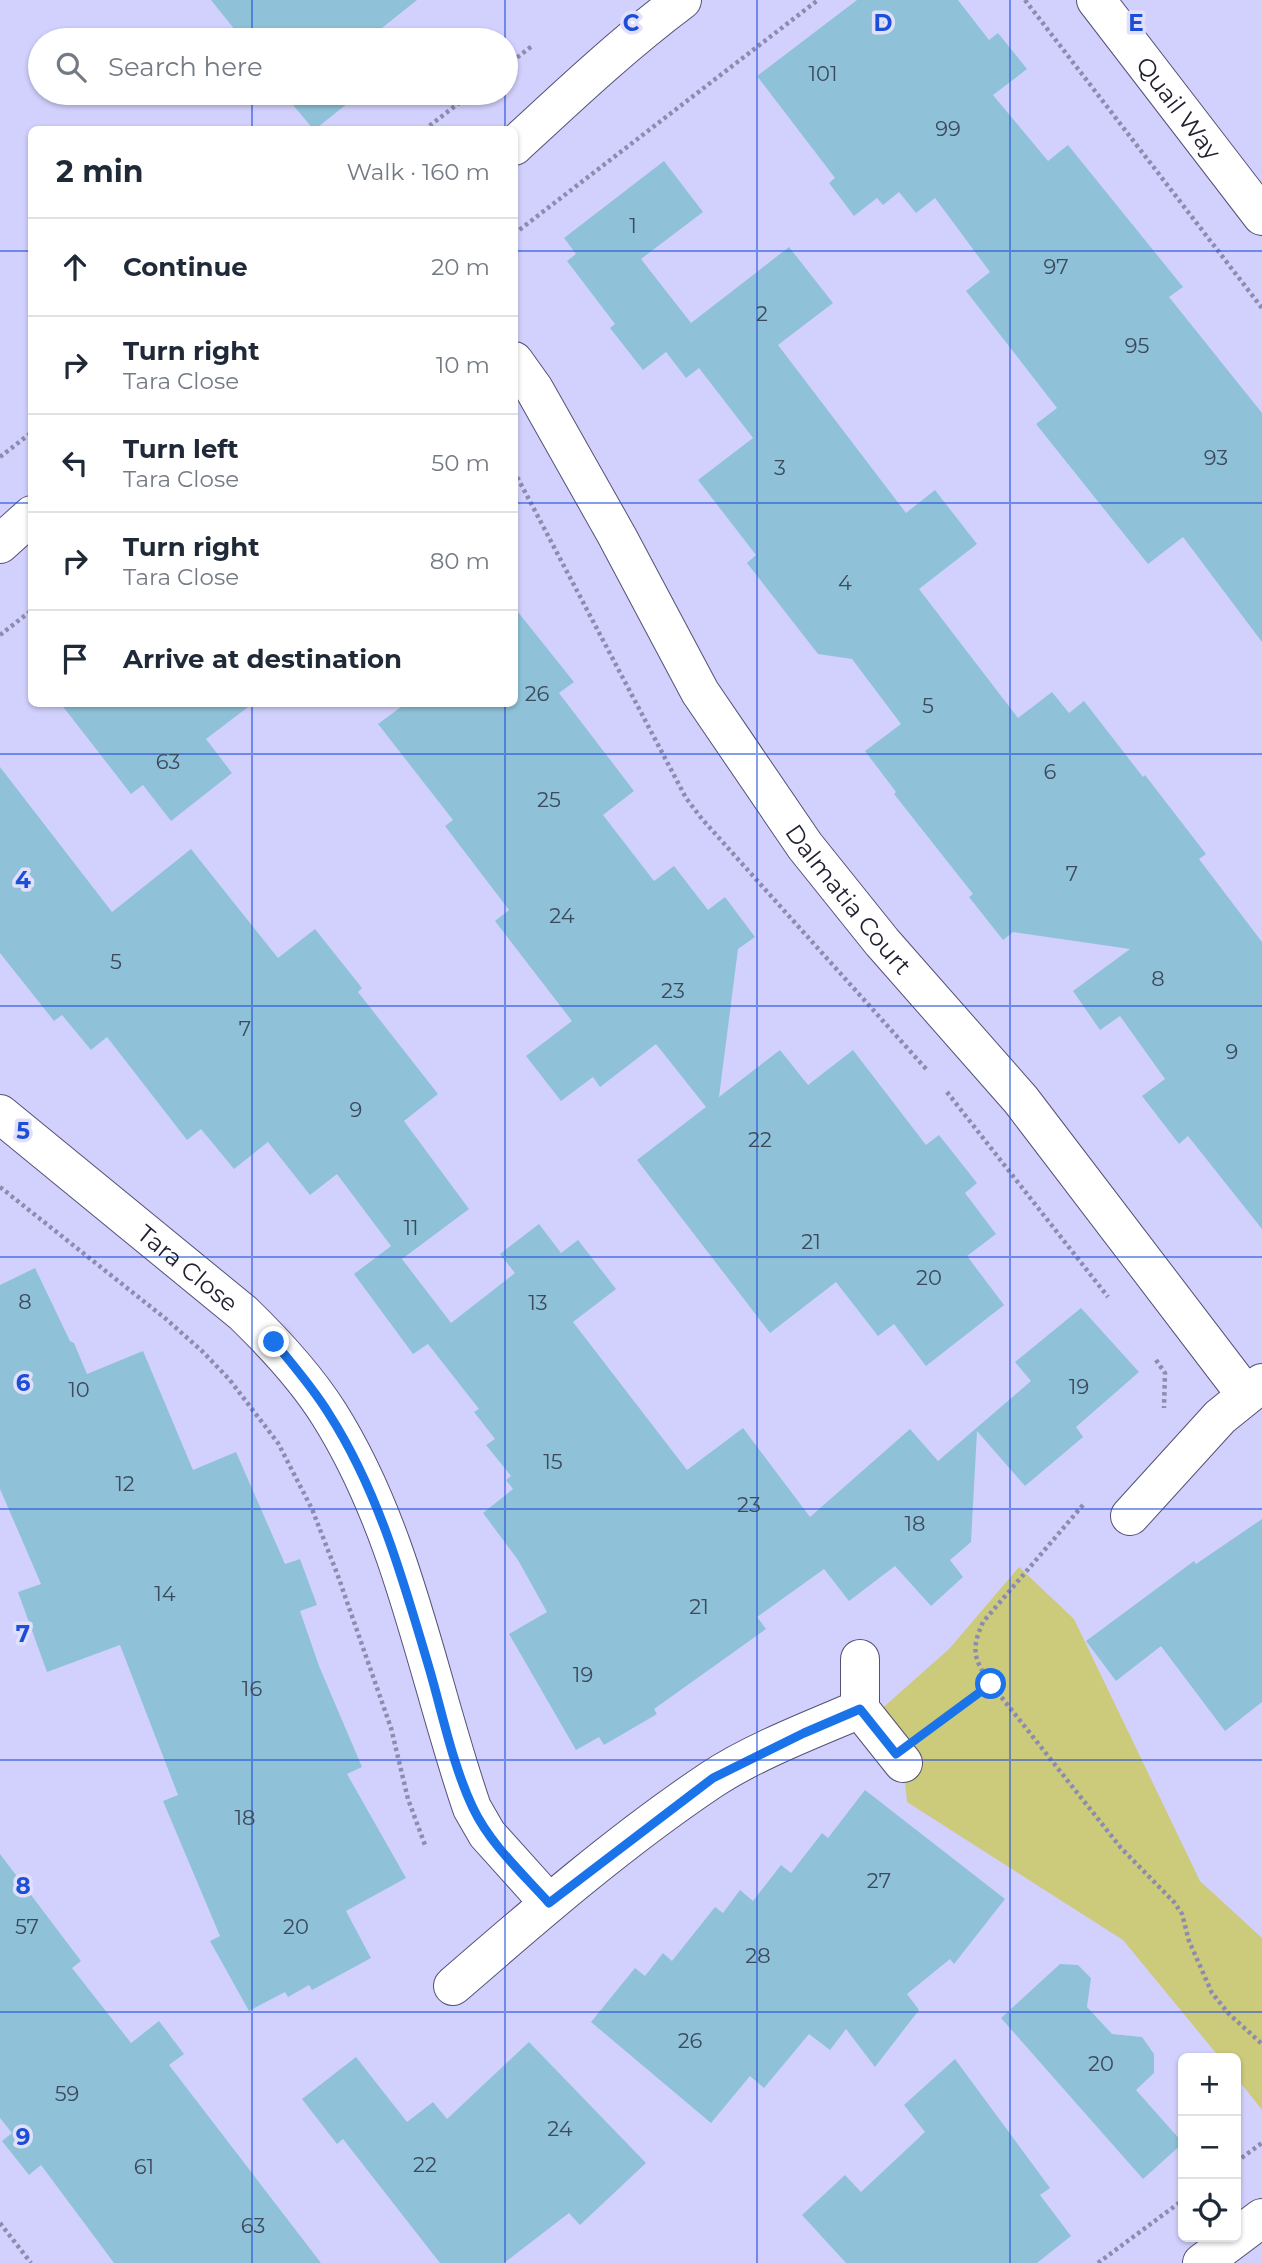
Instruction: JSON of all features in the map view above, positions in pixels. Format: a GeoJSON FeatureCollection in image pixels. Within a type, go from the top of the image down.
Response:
{"type":"FeatureCollection","features":[{"type":"Feature","properties":{"kind":"street"},"geometry":{"type":"LineString","coordinates":[[518,141],[635,35],[682,0]]}},
{"type":"Feature","properties":{"kind":"street","name":"Quail Way"},"geometry":{"type":"LineString","coordinates":[[1096,0],[1262,216]]}},
{"type":"Feature","properties":{"kind":"street","name":"Dalmatia Court"},"geometry":{"type":"LineString","coordinates":[[518,367],[534,389],[603,511],[700,692],[804,846],[882,942],[1020,1100],[1254,1389],[1220,1417],[1130,1516]]}},
{"type":"Feature","properties":{"kind":"street"},"geometry":{"type":"LineString","coordinates":[[0,544],[28,519]]}},
{"type":"Feature","properties":{"kind":"street","name":"Tara Close"},"geometry":{"type":"LineString","coordinates":[[0,1114],[243,1313],[274,1342],[329,1413],[371,1494],[389,1541],[472,1808],[487,1833],[549,1903]]}},
{"type":"Feature","properties":{"kind":"street"},"geometry":{"type":"LineString","coordinates":[[860,1660],[860,1709],[899,1758]]}},
{"type":"Feature","properties":{"kind":"street"},"geometry":{"type":"LineString","coordinates":[[453,1986],[549,1903],[713,1778],[793,1738],[860,1709]]}},
{"type":"Feature","properties":{"kind":"street"},"geometry":{"type":"LineString","coordinates":[[1202,2263],[1262,2218]]}},
{"type":"Feature","properties":{"kind":"path"},"geometry":{"type":"LineString","coordinates":[[518,231],[818,0]]}},
{"type":"Feature","properties":{"kind":"path"},"geometry":{"type":"LineString","coordinates":[[1025,0],[1262,308]]}},
{"type":"Feature","properties":{"kind":"path"},"geometry":{"type":"LineString","coordinates":[[518,57],[533,46]]}},
{"type":"Feature","properties":{"kind":"path"},"geometry":{"type":"LineString","coordinates":[[429,126],[456,105]]}},
{"type":"Feature","properties":{"kind":"path"},"geometry":{"type":"LineString","coordinates":[[0,457],[28,435]]}},
{"type":"Feature","properties":{"kind":"path"},"geometry":{"type":"LineString","coordinates":[[518,479],[686,797],[721,840],[935,1079]]}},
{"type":"Feature","properties":{"kind":"path"},"geometry":{"type":"LineString","coordinates":[[0,635],[28,613]]}},
{"type":"Feature","properties":{"kind":"path"},"geometry":{"type":"LineString","coordinates":[[943,1088],[1109,1299]]}},
{"type":"Feature","properties":{"kind":"path"},"geometry":{"type":"LineString","coordinates":[[0,1187],[166,1319],[202,1351],[237,1389],[278,1443],[312,1508],[338,1576],[391,1728],[408,1799],[425,1845]]}},
{"type":"Feature","properties":{"kind":"path"},"geometry":{"type":"LineString","coordinates":[[1150,1351],[1165,1373],[1165,1398],[1161,1419]]}},
{"type":"Feature","properties":{"kind":"path"},"geometry":{"type":"LineString","coordinates":[[1091,1496],[983,1622],[975,1640],[975,1658],[991,1684],[1121,1848],[1174,1902],[1182,1914],[1189,1941],[1212,1993],[1229,2014],[1262,2044]]}},
{"type":"Feature","properties":{"kind":"path"},"geometry":{"type":"LineString","coordinates":[[899,1758],[991,1684]]}},
{"type":"Feature","properties":{"kind":"path"},"geometry":{"type":"LineString","coordinates":[[1241,2158],[1262,2143]]}},
{"type":"Feature","properties":{"kind":"path"},"geometry":{"type":"LineString","coordinates":[[1098,2263],[1178,2204]]}},
{"type":"Feature","properties":{"kind":"path"},"geometry":{"type":"LineString","coordinates":[[0,2223],[31,2263]]}},
{"type":"Feature","properties":{"kind":"shaded area"},"geometry":{"type":"Polygon","coordinates":[[[1019,1567],[1074,1619],[1200,1881],[1262,1938],[1262,2110],[1241,2083],[1241,2053],[1216,2053],[1123,1940],[907,1802],[903,1763],[869,1720],[949,1649],[1019,1567]]]}},
{"type":"Feature","properties":{"kind":"building"},"geometry":{"type":"Polygon","coordinates":[[[211,0],[417,0],[382,28],[233,28],[211,0]]]}},
{"type":"Feature","properties":{"kind":"building"},"geometry":{"type":"Polygon","coordinates":[[[857,0],[958,0],[989,40],[998,33],[1027,69],[993,95],[1048,161],[1068,145],[1183,287],[1169,297],[1262,413],[1262,642],[1183,537],[1148,564],[1036,424],[1057,408],[966,291],[990,272],[935,198],[916,213],[899,192],[883,205],[877,198],[854,216],[829,183],[835,178],[757,76],[857,0]]]}},
{"type":"Feature","properties":{"kind":"building"},"geometry":{"type":"Polygon","coordinates":[[[293,105],[346,105],[319,126],[311,126],[293,105]]]}},
{"type":"Feature","properties":{"kind":"building"},"geometry":{"type":"Polygon","coordinates":[[[664,161],[703,212],[641,259],[691,323],[789,247],[833,303],[778,345],[906,513],[935,490],[977,544],[919,589],[1018,718],[1052,692],[1069,713],[1084,701],[1206,854],[1199,859],[1262,942],[1262,1229],[1188,1136],[1179,1144],[1142,1096],[1165,1079],[1120,1016],[1100,1030],[1073,991],[1130,949],[1013,932],[1003,940],[969,897],[973,894],[894,794],[896,792],[865,751],[901,724],[852,659],[818,654],[747,563],[756,555],[698,480],[753,438],[699,368],[686,378],[666,352],[643,370],[610,328],[615,324],[567,261],[576,254],[564,238],[664,161]]]}},
{"type":"Feature","properties":{"kind":"building"},"geometry":{"type":"Polygon","coordinates":[[[518,612],[574,682],[559,693],[634,791],[603,815],[654,881],[674,866],[708,910],[725,897],[755,937],[738,949],[719,1097],[780,1050],[808,1085],[853,1050],[926,1145],[939,1135],[977,1183],[965,1193],[996,1234],[967,1256],[1004,1305],[926,1366],[894,1324],[878,1336],[836,1282],[770,1333],[637,1160],[706,1107],[656,1044],[600,1087],[593,1077],[561,1101],[526,1056],[572,1021],[495,921],[509,910],[445,826],[453,820],[378,724],[401,707],[518,707],[518,612]]]}},
{"type":"Feature","properties":{"kind":"building"},"geometry":{"type":"Polygon","coordinates":[[[63,707],[248,707],[206,739],[232,773],[171,821],[143,785],[131,794],[63,707]]]}},
{"type":"Feature","properties":{"kind":"building"},"geometry":{"type":"Polygon","coordinates":[[[0,767],[112,912],[191,849],[278,958],[315,929],[362,988],[358,992],[438,1094],[404,1121],[469,1209],[402,1259],[451,1323],[515,1273],[500,1254],[539,1224],[561,1253],[578,1240],[616,1289],[573,1322],[687,1470],[743,1428],[810,1517],[910,1429],[938,1461],[1031,1381],[1015,1362],[1081,1308],[1139,1372],[1076,1427],[1083,1437],[1025,1486],[977,1431],[971,1542],[950,1560],[963,1577],[931,1606],[895,1566],[849,1601],[824,1569],[757,1617],[766,1629],[654,1709],[657,1714],[604,1745],[599,1737],[576,1750],[509,1634],[547,1612],[518,1560],[483,1513],[513,1489],[506,1480],[511,1476],[486,1445],[495,1439],[474,1412],[479,1409],[428,1344],[413,1354],[354,1274],[391,1246],[337,1174],[310,1195],[268,1142],[234,1169],[201,1129],[187,1140],[107,1037],[91,1050],[62,1015],[54,1021],[0,953],[0,767]]]}},
{"type":"Feature","properties":{"kind":"building"},"geometry":{"type":"Polygon","coordinates":[[[35,1268],[87,1374],[143,1351],[193,1470],[236,1452],[285,1564],[300,1559],[317,1605],[300,1611],[319,1666],[362,1767],[347,1774],[406,1878],[346,1911],[371,1958],[312,1990],[309,1985],[288,1997],[285,1992],[249,2011],[210,1941],[220,1936],[163,1801],[178,1795],[120,1645],[47,1672],[18,1592],[41,1584],[0,1489],[0,1285],[35,1268]]]}},
{"type":"Feature","properties":{"kind":"building"},"geometry":{"type":"Polygon","coordinates":[[[1262,1519],[1262,1702],[1225,1731],[1161,1646],[1116,1681],[1086,1641],[1194,1561],[1196,1564],[1262,1519]]]}},
{"type":"Feature","properties":{"kind":"building"},"geometry":{"type":"Polygon","coordinates":[[[865,1790],[1005,1899],[954,1964],[950,1959],[907,1994],[919,2010],[875,2067],[846,2029],[830,2050],[809,2034],[764,2088],[750,2076],[711,2123],[591,2022],[635,1968],[645,1976],[663,1953],[672,1961],[715,1907],[723,1913],[740,1890],[753,1901],[781,1865],[791,1873],[822,1833],[828,1838],[865,1790]]]}},
{"type":"Feature","properties":{"kind":"building"},"geometry":{"type":"Polygon","coordinates":[[[0,1854],[81,1961],[72,1968],[131,2043],[159,2021],[184,2054],[169,2065],[321,2263],[114,2263],[41,2165],[29,2175],[2,2141],[12,2133],[0,2118],[0,1854]]]}},
{"type":"Feature","properties":{"kind":"building"},"geometry":{"type":"Polygon","coordinates":[[[1060,1964],[1078,1965],[1091,1978],[1087,2007],[1112,2034],[1142,2037],[1154,2054],[1154,2073],[1136,2090],[1178,2137],[1178,2148],[1143,2179],[1001,2018],[1060,1964]]]}},
{"type":"Feature","properties":{"kind":"building"},"geometry":{"type":"Polygon","coordinates":[[[529,2042],[646,2163],[580,2225],[569,2213],[504,2263],[440,2263],[343,2139],[337,2144],[302,2099],[356,2057],[407,2122],[433,2102],[447,2119],[529,2042]]]}},
{"type":"Feature","properties":{"kind":"building"},"geometry":{"type":"Polygon","coordinates":[[[955,2059],[1050,2188],[1040,2195],[1071,2236],[1037,2263],[846,2263],[802,2215],[845,2175],[861,2192],[925,2132],[904,2105],[955,2059]]]}},
{"type":"Feature","properties":{"kind":"route"},"geometry":{"type":"LineString","coordinates":[[274,1342],[329,1413],[371,1494],[403,1579],[472,1808],[487,1833],[549,1903],[713,1778],[761,1754],[860,1709],[896,1754],[991,1684]]}}]}
